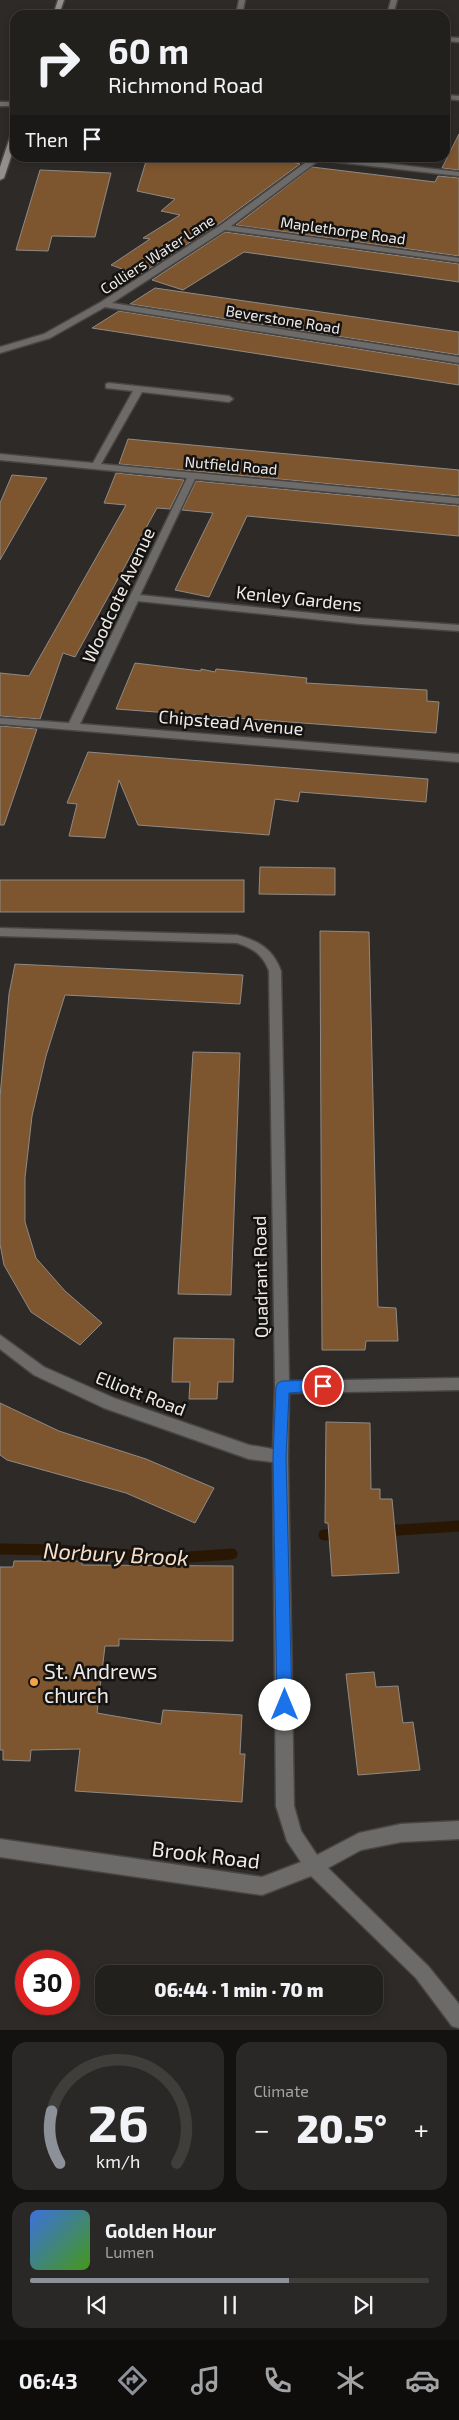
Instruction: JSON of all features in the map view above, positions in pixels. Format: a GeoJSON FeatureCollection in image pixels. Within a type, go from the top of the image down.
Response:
{"type":"FeatureCollection","features":[{"type":"Feature","properties":{"kind":"main road"},"geometry":{"type":"LineString","coordinates":[[0,178],[10,149]]}},
{"type":"Feature","properties":{"kind":"street","name":"Colliers Water Lane"},"geometry":{"type":"LineString","coordinates":[[0,350],[47,336],[104,304],[224,228],[311,162]]}},
{"type":"Feature","properties":{"kind":"street"},"geometry":{"type":"LineString","coordinates":[[352,162],[459,174]]}},
{"type":"Feature","properties":{"kind":"street","name":"Maplethorpe Road"},"geometry":{"type":"LineString","coordinates":[[224,228],[459,260]]}},
{"type":"Feature","properties":{"kind":"street","name":"Beverstone Road"},"geometry":{"type":"LineString","coordinates":[[104,304],[459,360]]}},
{"type":"Feature","properties":{"kind":"street"},"geometry":{"type":"LineString","coordinates":[[109,386],[228,398]]}},
{"type":"Feature","properties":{"kind":"street"},"geometry":{"type":"LineString","coordinates":[[95,467],[139,389]]}},
{"type":"Feature","properties":{"kind":"street","name":"Nutfield Road"},"geometry":{"type":"LineString","coordinates":[[0,457],[459,502]]}},
{"type":"Feature","properties":{"kind":"street","name":"Woodcote Avenue"},"geometry":{"type":"LineString","coordinates":[[73,727],[136,598],[192,476]]}},
{"type":"Feature","properties":{"kind":"street","name":"Kenley Gardens"},"geometry":{"type":"LineString","coordinates":[[136,598],[360,621],[459,628]]}},
{"type":"Feature","properties":{"kind":"street","name":"Chipstead Avenue"},"geometry":{"type":"LineString","coordinates":[[0,721],[459,758]]}},
{"type":"Feature","properties":{"kind":"street","name":"Quadrant Road"},"geometry":{"type":"LineString","coordinates":[[0,932],[237,939],[257,946],[272,960],[276,980],[282,1387],[280,1457],[285,1806],[293,1835],[314,1866]]}},
{"type":"Feature","properties":{"kind":"street","name":"Elliott Road"},"geometry":{"type":"LineString","coordinates":[[0,1341],[39,1371],[109,1403],[249,1452],[280,1457]]}},
{"type":"Feature","properties":{"kind":"street"},"geometry":{"type":"LineString","coordinates":[[282,1387],[459,1384]]}},
{"type":"Feature","properties":{"kind":"street","name":"Brook Road"},"geometry":{"type":"LineString","coordinates":[[0,1848],[262,1886],[314,1866],[359,1842],[401,1833],[459,1830]]}},
{"type":"Feature","properties":{"kind":"street"},"geometry":{"type":"LineString","coordinates":[[314,1866],[422,1972],[459,2019]]}},
{"type":"Feature","properties":{"kind":"building"},"geometry":{"type":"Polygon","coordinates":[[[459,134],[459,170],[442,168],[445,162],[450,162],[450,152],[459,134]]]}},
{"type":"Feature","properties":{"kind":"building"},"geometry":{"type":"Polygon","coordinates":[[[146,162],[292,162],[300,164],[220,223],[139,275],[111,265],[150,239],[143,238],[180,215],[161,211],[175,199],[137,191],[146,162]]]}},
{"type":"Feature","properties":{"kind":"building"},"geometry":{"type":"Polygon","coordinates":[[[312,167],[435,182],[438,176],[459,178],[459,256],[236,225],[312,167]]]}},
{"type":"Feature","properties":{"kind":"building"},"geometry":{"type":"Polygon","coordinates":[[[40,170],[111,173],[95,237],[52,236],[48,251],[16,250],[40,170]]]}},
{"type":"Feature","properties":{"kind":"building"},"geometry":{"type":"Polygon","coordinates":[[[225,232],[459,264],[459,282],[244,252],[183,290],[152,280],[225,232]]]}},
{"type":"Feature","properties":{"kind":"building"},"geometry":{"type":"Polygon","coordinates":[[[155,288],[459,332],[459,355],[130,304],[155,288]]]}},
{"type":"Feature","properties":{"kind":"building"},"geometry":{"type":"Polygon","coordinates":[[[119,311],[459,365],[459,385],[92,328],[119,311]]]}},
{"type":"Feature","properties":{"kind":"building"},"geometry":{"type":"Polygon","coordinates":[[[128,439],[459,470],[459,496],[119,464],[128,439]]]}},
{"type":"Feature","properties":{"kind":"building"},"geometry":{"type":"Polygon","coordinates":[[[116,473],[184,480],[170,509],[157,508],[75,657],[63,653],[40,719],[0,716],[0,673],[29,676],[126,505],[104,503],[116,473]]]}},
{"type":"Feature","properties":{"kind":"building"},"geometry":{"type":"Polygon","coordinates":[[[12,475],[47,478],[0,560],[0,503],[12,475]]]}},
{"type":"Feature","properties":{"kind":"building"},"geometry":{"type":"Polygon","coordinates":[[[196,481],[459,506],[459,536],[247,516],[209,597],[175,590],[213,513],[182,510],[196,481]]]}},
{"type":"Feature","properties":{"kind":"building"},"geometry":{"type":"Polygon","coordinates":[[[135,663],[201,671],[201,669],[215,672],[216,669],[307,678],[306,683],[427,690],[427,701],[439,702],[436,733],[116,709],[135,663]]]}},
{"type":"Feature","properties":{"kind":"building"},"geometry":{"type":"Polygon","coordinates":[[[0,726],[37,729],[4,825],[0,825],[0,726]]]}},
{"type":"Feature","properties":{"kind":"building"},"geometry":{"type":"Polygon","coordinates":[[[88,752],[428,779],[426,802],[300,792],[298,802],[275,799],[269,835],[138,825],[119,780],[105,838],[69,836],[77,804],[67,803],[88,752]]]}},
{"type":"Feature","properties":{"kind":"building"},"geometry":{"type":"Polygon","coordinates":[[[260,867],[335,868],[335,895],[259,894],[260,867]]]}},
{"type":"Feature","properties":{"kind":"building"},"geometry":{"type":"Polygon","coordinates":[[[0,880],[244,880],[244,912],[0,912],[0,880]]]}},
{"type":"Feature","properties":{"kind":"building"},"geometry":{"type":"Polygon","coordinates":[[[320,931],[369,932],[378,1307],[396,1308],[398,1341],[366,1341],[365,1350],[322,1350],[320,931]]]}},
{"type":"Feature","properties":{"kind":"building"},"geometry":{"type":"Polygon","coordinates":[[[15,964],[243,975],[240,1004],[65,995],[46,1056],[32,1116],[25,1178],[25,1222],[36,1258],[65,1291],[102,1323],[80,1345],[31,1312],[4,1265],[0,1244],[0,1097],[9,994],[15,964]]]}},
{"type":"Feature","properties":{"kind":"building"},"geometry":{"type":"Polygon","coordinates":[[[193,1052],[240,1053],[231,1295],[178,1294],[193,1052]]]}},
{"type":"Feature","properties":{"kind":"building"},"geometry":{"type":"Polygon","coordinates":[[[174,1338],[234,1339],[233,1382],[218,1382],[217,1399],[189,1399],[190,1382],[172,1382],[174,1338]]]}},
{"type":"Feature","properties":{"kind":"building"},"geometry":{"type":"Polygon","coordinates":[[[0,1403],[59,1431],[146,1459],[214,1488],[195,1523],[126,1493],[7,1460],[0,1455],[0,1403]]]}},
{"type":"Feature","properties":{"kind":"building"},"geometry":{"type":"Polygon","coordinates":[[[326,1422],[370,1423],[371,1489],[380,1489],[380,1499],[392,1499],[399,1573],[332,1576],[328,1523],[325,1523],[326,1422]]]}},
{"type":"Feature","properties":{"kind":"building"},"geometry":{"type":"Polygon","coordinates":[[[14,1561],[82,1561],[82,1565],[233,1566],[233,1641],[119,1639],[119,1646],[105,1646],[97,1713],[161,1724],[163,1710],[242,1715],[240,1754],[245,1754],[242,1802],[75,1791],[80,1749],[31,1750],[30,1761],[3,1760],[3,1750],[0,1750],[0,1567],[13,1567],[14,1561]]]}},
{"type":"Feature","properties":{"kind":"building"},"geometry":{"type":"Polygon","coordinates":[[[374,1672],[376,1687],[398,1686],[403,1723],[413,1722],[420,1770],[358,1775],[346,1674],[374,1672]]]}},
{"type":"Feature","properties":{"kind":"waterway","name":"Norbury Brook"},"geometry":{"type":"LineString","coordinates":[[384,1531],[459,1526]]}},
{"type":"Feature","properties":{"kind":"waterway","name":"Norbury Brook"},"geometry":{"type":"LineString","coordinates":[[324,1535],[341,1534]]}},
{"type":"Feature","properties":{"kind":"waterway","name":"Norbury Brook"},"geometry":{"type":"LineString","coordinates":[[0,1549],[58,1550],[174,1558],[232,1554]]}},
{"type":"Feature","properties":{"kind":"place","name":"St. Andrews church"},"geometry":{"type":"Point","coordinates":[34,1682]}},
{"type":"Feature","properties":{"kind":"route"},"geometry":{"type":"LineString","coordinates":[[285,1705],[280,1457],[282,1387],[323,1386]]}}]}
